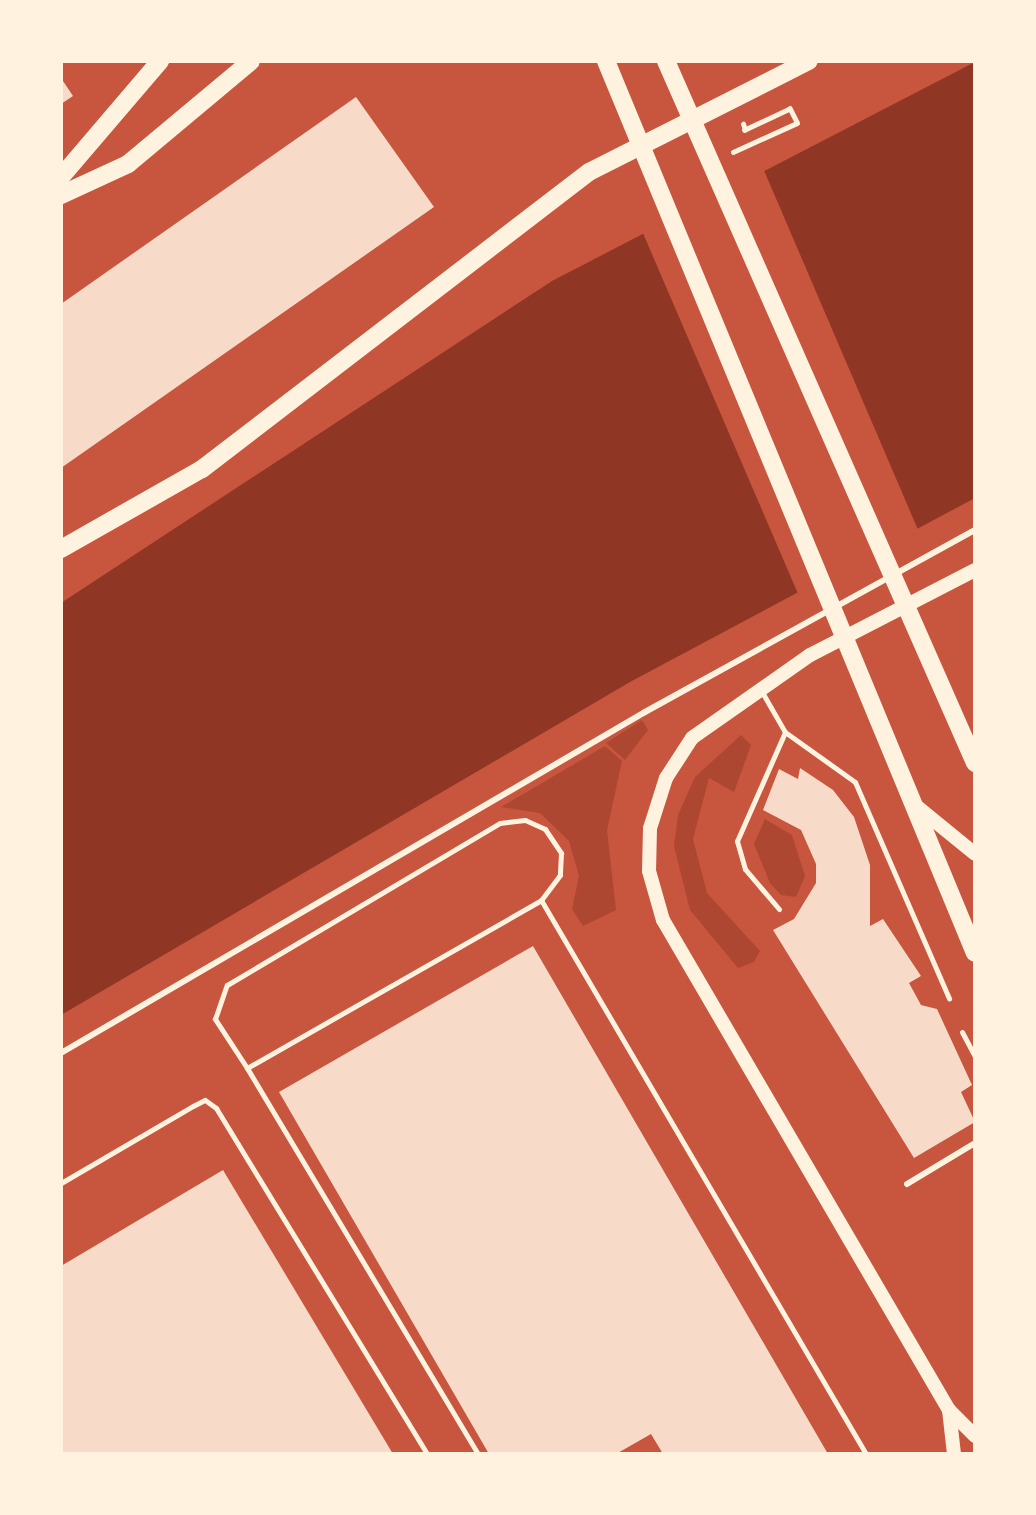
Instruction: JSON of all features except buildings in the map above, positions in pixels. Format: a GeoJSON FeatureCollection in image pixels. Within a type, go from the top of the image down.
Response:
{"type":"FeatureCollection","features":[{"type":"Feature","properties":{"kind":"main road"},"geometry":{"type":"LineString","coordinates":[[61,177],[160,61]]}},
{"type":"Feature","properties":{"kind":"main road"},"geometry":{"type":"LineString","coordinates":[[61,195],[128,164],[251,61]]}},
{"type":"Feature","properties":{"kind":"main road"},"geometry":{"type":"LineString","coordinates":[[606,61],[975,953]]}},
{"type":"Feature","properties":{"kind":"main road"},"geometry":{"type":"LineString","coordinates":[[667,61],[975,763]]}},
{"type":"Feature","properties":{"kind":"main road"},"geometry":{"type":"LineString","coordinates":[[61,549],[201,470],[589,172],[809,61]]}},
{"type":"Feature","properties":{"kind":"main road"},"geometry":{"type":"LineString","coordinates":[[975,570],[758,687],[692,738],[666,778],[650,828],[649,871],[663,920],[949,1410],[975,1436]]}},
{"type":"Feature","properties":{"kind":"main road"},"geometry":{"type":"LineString","coordinates":[[915,805],[975,854]]}},
{"type":"Feature","properties":{"kind":"main road"},"geometry":{"type":"LineString","coordinates":[[949,1410],[954,1454]]}},
{"type":"Feature","properties":{"kind":"street"},"geometry":{"type":"LineString","coordinates":[[61,1053],[645,712],[975,530]]}},
{"type":"Feature","properties":{"kind":"street"},"geometry":{"type":"LineString","coordinates":[[907,1184],[975,1143]]}},
{"type":"Feature","properties":{"kind":"lane"},"geometry":{"type":"LineString","coordinates":[[758,687],[785,732],[855,782],[949,998]]}},
{"type":"Feature","properties":{"kind":"lane"},"geometry":{"type":"LineString","coordinates":[[779,909],[745,869],[737,841],[785,732]]}},
{"type":"Feature","properties":{"kind":"lane"},"geometry":{"type":"LineString","coordinates":[[247,1068],[541,900],[560,876],[561,853],[545,829],[525,820],[500,823],[227,985],[215,1018],[478,1454]]}},
{"type":"Feature","properties":{"kind":"lane"},"geometry":{"type":"LineString","coordinates":[[541,900],[866,1454]]}},
{"type":"Feature","properties":{"kind":"lane"},"geometry":{"type":"LineString","coordinates":[[962,1032],[975,1056]]}},
{"type":"Feature","properties":{"kind":"lane"},"geometry":{"type":"LineString","coordinates":[[61,1184],[205,1100],[216,1108],[427,1454]]}},
{"type":"Feature","properties":{"kind":"path"},"geometry":{"type":"LineString","coordinates":[[710,163],[797,123],[790,109],[745,130],[732,100]]}},
{"type":"Feature","properties":{"kind":"shaded area"},"geometry":{"type":"Polygon","coordinates":[[[975,62],[975,498],[630,682],[61,1015],[61,603],[552,281],[975,62]]]}},
{"type":"Feature","properties":{"kind":"shaded area"},"geometry":{"type":"Polygon","coordinates":[[[642,720],[648,730],[625,760],[606,743],[642,720]]]}},
{"type":"Feature","properties":{"kind":"shaded area"},"geometry":{"type":"Polygon","coordinates":[[[741,735],[751,745],[734,792],[709,778],[693,839],[707,893],[760,951],[754,962],[738,968],[690,910],[674,846],[678,815],[695,777],[741,735]]]}},
{"type":"Feature","properties":{"kind":"shaded area"},"geometry":{"type":"Polygon","coordinates":[[[605,746],[622,761],[607,830],[616,910],[583,926],[572,909],[579,876],[569,841],[540,813],[501,807],[605,746]]]}},
{"type":"Feature","properties":{"kind":"shaded area"},"geometry":{"type":"Polygon","coordinates":[[[765,819],[792,835],[805,876],[796,897],[781,895],[770,883],[754,844],[765,819]]]}},
{"type":"Feature","properties":{"kind":"pier"},"geometry":{"type":"Polygon","coordinates":[[[763,168],[919,532],[799,596],[642,231],[763,168]]]}}]}
